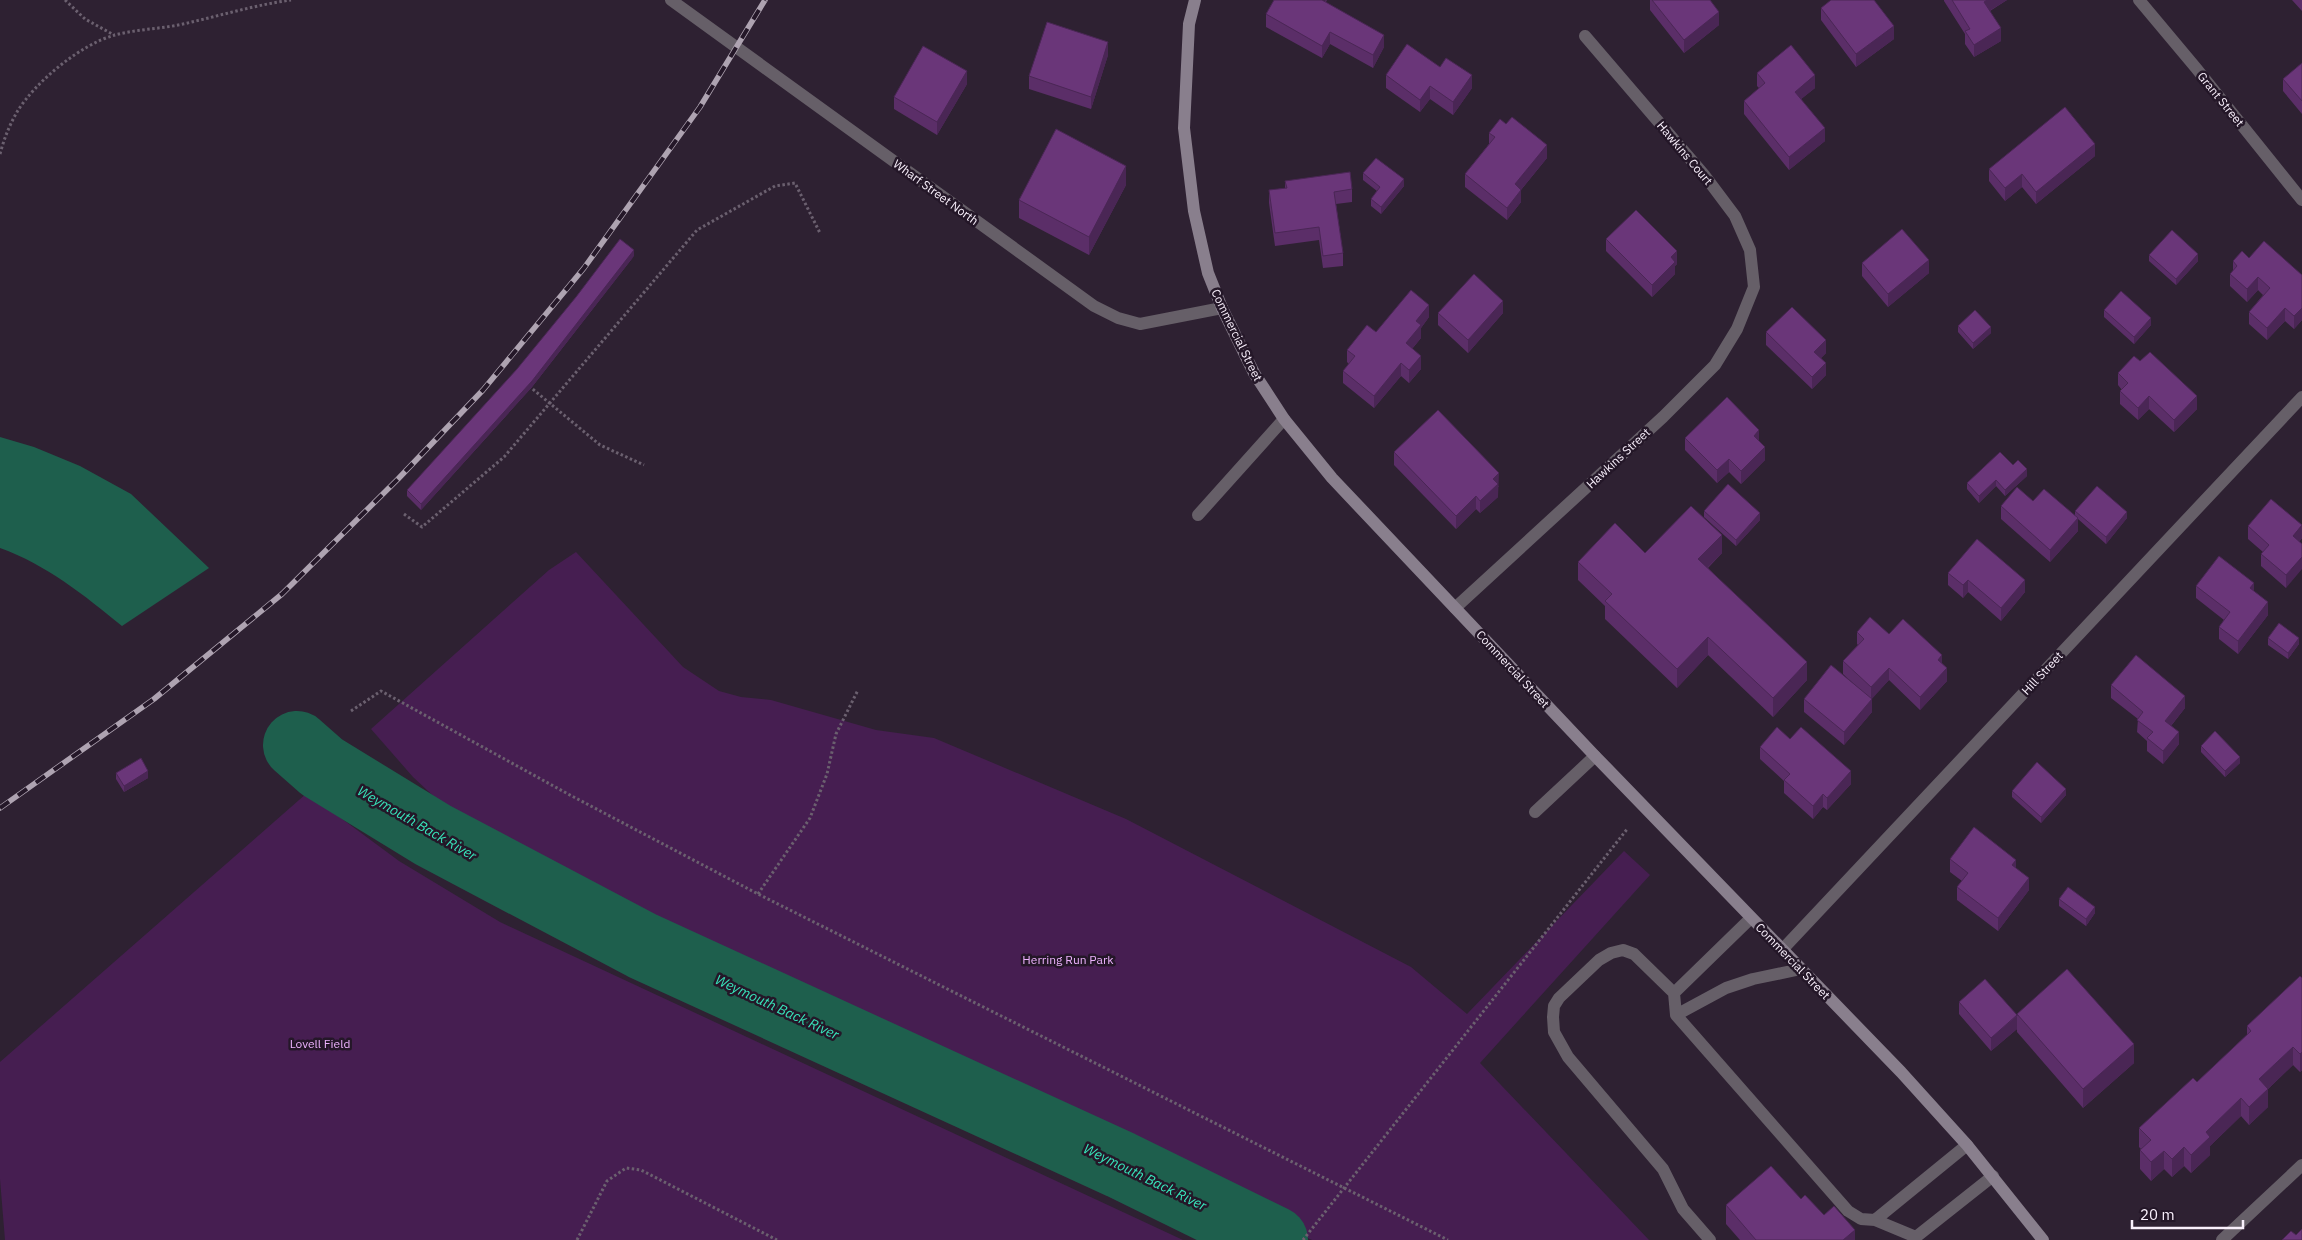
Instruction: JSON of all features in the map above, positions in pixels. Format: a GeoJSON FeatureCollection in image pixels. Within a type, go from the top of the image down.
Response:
{"type":"FeatureCollection","features":[{"type":"Feature","properties":{"kind":"main road","name":"Commercial Street"},"geometry":{"type":"LineString","coordinates":[[1195,0],[1189,24],[1184,128],[1194,211],[1208,274],[1222,308],[1254,373],[1284,419],[1332,478],[1644,808],[1802,969],[1968,1145],[2043,1240]]}},
{"type":"Feature","properties":{"kind":"street","name":"Wharf Street North"},"geometry":{"type":"LineString","coordinates":[[671,0],[1094,306],[1118,318],[1140,324],[1222,308]]}},
{"type":"Feature","properties":{"kind":"street","name":"Grant Street"},"geometry":{"type":"LineString","coordinates":[[2139,0],[2302,200]]}},
{"type":"Feature","properties":{"kind":"street","name":"Hawkins Court"},"geometry":{"type":"LineString","coordinates":[[1584,36],[1705,176],[1735,216],[1750,250],[1754,287]]}},
{"type":"Feature","properties":{"kind":"street","name":"Hawkins Street"},"geometry":{"type":"LineString","coordinates":[[1455,608],[1663,417],[1715,365],[1738,329],[1754,287]]}},
{"type":"Feature","properties":{"kind":"street","name":"Hill Street"},"geometry":{"type":"LineString","coordinates":[[1782,950],[2302,397]]}},
{"type":"Feature","properties":{"kind":"street"},"geometry":{"type":"LineString","coordinates":[[1198,516],[1284,419]]}},
{"type":"Feature","properties":{"kind":"street"},"geometry":{"type":"LineString","coordinates":[[1535,812],[1595,756]]}},
{"type":"Feature","properties":{"kind":"street"},"geometry":{"type":"LineString","coordinates":[[1674,993],[1751,918]]}},
{"type":"Feature","properties":{"kind":"street"},"geometry":{"type":"LineString","coordinates":[[1710,1240],[1683,1209],[1662,1169],[1568,1057],[1554,1032],[1554,1006],[1559,998],[1599,960],[1611,953],[1623,950],[1634,954],[1674,993],[1676,1015],[1848,1211],[1861,1219],[1875,1220],[1916,1238],[1993,1176]]}},
{"type":"Feature","properties":{"kind":"street"},"geometry":{"type":"LineString","coordinates":[[1676,1015],[1726,988],[1753,979],[1802,969]]}},
{"type":"Feature","properties":{"kind":"street"},"geometry":{"type":"LineString","coordinates":[[1875,1220],[1968,1145]]}},
{"type":"Feature","properties":{"kind":"street"},"geometry":{"type":"LineString","coordinates":[[2222,1240],[2302,1165]]}},
{"type":"Feature","properties":{"kind":"path"},"geometry":{"type":"LineString","coordinates":[[65,0],[85,19],[114,35]]}},
{"type":"Feature","properties":{"kind":"path"},"geometry":{"type":"LineString","coordinates":[[0,154],[18,111],[33,91],[82,50],[114,35],[164,29],[291,0]]}},
{"type":"Feature","properties":{"kind":"path"},"geometry":{"type":"LineString","coordinates":[[404,514],[422,527],[504,457],[552,404],[697,230],[775,186],[795,183],[820,233]]}},
{"type":"Feature","properties":{"kind":"path"},"geometry":{"type":"LineString","coordinates":[[527,384],[600,444],[644,465]]}},
{"type":"Feature","properties":{"kind":"path"},"geometry":{"type":"LineString","coordinates":[[351,710],[381,690],[560,790],[758,894],[1448,1240]]}},
{"type":"Feature","properties":{"kind":"path"},"geometry":{"type":"LineString","coordinates":[[758,894],[810,818],[827,774],[836,734],[858,690]]}},
{"type":"Feature","properties":{"kind":"path"},"geometry":{"type":"LineString","coordinates":[[1303,1240],[1644,808]]}},
{"type":"Feature","properties":{"kind":"path"},"geometry":{"type":"LineString","coordinates":[[577,1240],[607,1182],[626,1168],[640,1170],[777,1240]]}},
{"type":"Feature","properties":{"kind":"green space","name":"Herring Run Park"},"geometry":{"type":"Polygon","coordinates":[[[576,552],[683,667],[719,691],[741,697],[771,700],[876,730],[934,738],[1126,819],[1411,967],[1467,1014],[1624,851],[1650,875],[1480,1063],[1649,1240],[1312,1240],[650,929],[534,870],[471,831],[413,777],[371,729],[549,570],[576,552]]]}},
{"type":"Feature","properties":{"kind":"green space","name":"Lovell Field"},"geometry":{"type":"Polygon","coordinates":[[[307,793],[399,861],[500,922],[1183,1240],[5,1240],[0,1179],[0,1062],[307,793]]]}},
{"type":"Feature","properties":{"kind":"shaded area"},"geometry":{"type":"Polygon","coordinates":[[[0,437],[34,447],[80,466],[131,494],[209,568],[122,626],[79,592],[49,572],[0,548],[0,437]]]}},
{"type":"Feature","properties":{"kind":"building"},"geometry":{"type":"Polygon","coordinates":[[[1274,0],[1322,0],[1384,35],[1373,55],[1330,32],[1322,46],[1266,14],[1274,0]]]}},
{"type":"Feature","properties":{"kind":"building"},"geometry":{"type":"Polygon","coordinates":[[[1652,0],[1710,0],[1719,12],[1684,40],[1652,0]]]}},
{"type":"Feature","properties":{"kind":"building"},"geometry":{"type":"Polygon","coordinates":[[[1831,0],[1874,0],[1894,26],[1856,54],[1821,8],[1831,0]]]}},
{"type":"Feature","properties":{"kind":"building"},"geometry":{"type":"Polygon","coordinates":[[[1952,0],[1987,0],[1984,2],[2001,28],[1974,45],[1965,31],[1970,29],[1952,0]]]}},
{"type":"Feature","properties":{"kind":"building"},"geometry":{"type":"Polygon","coordinates":[[[1047,22],[1108,42],[1091,97],[1029,76],[1047,22]]]}},
{"type":"Feature","properties":{"kind":"building"},"geometry":{"type":"Polygon","coordinates":[[[1407,44],[1440,67],[1446,58],[1472,75],[1453,102],[1430,86],[1420,100],[1386,75],[1407,44]]]}},
{"type":"Feature","properties":{"kind":"building"},"geometry":{"type":"Polygon","coordinates":[[[1791,45],[1815,75],[1795,92],[1825,128],[1789,157],[1744,101],[1765,83],[1757,73],[1791,45]]]}},
{"type":"Feature","properties":{"kind":"building"},"geometry":{"type":"Polygon","coordinates":[[[923,46],[967,71],[937,122],[894,97],[923,46]]]}},
{"type":"Feature","properties":{"kind":"building"},"geometry":{"type":"Polygon","coordinates":[[[2302,63],[2302,101],[2283,79],[2302,63]]]}},
{"type":"Feature","properties":{"kind":"building"},"geometry":{"type":"Polygon","coordinates":[[[2065,107],[2095,144],[2036,192],[2022,174],[2005,188],[1989,169],[2065,107]]]}},
{"type":"Feature","properties":{"kind":"building"},"geometry":{"type":"Polygon","coordinates":[[[1512,117],[1547,145],[1515,184],[1521,190],[1507,208],[1465,174],[1495,137],[1489,133],[1500,119],[1506,124],[1512,117]]]}},
{"type":"Feature","properties":{"kind":"building"},"geometry":{"type":"Polygon","coordinates":[[[1056,129],[1126,166],[1089,237],[1019,200],[1056,129]]]}},
{"type":"Feature","properties":{"kind":"building"},"geometry":{"type":"Polygon","coordinates":[[[1376,158],[1404,179],[1381,207],[1371,199],[1380,187],[1363,173],[1376,158]]]}},
{"type":"Feature","properties":{"kind":"building"},"geometry":{"type":"Polygon","coordinates":[[[1350,172],[1352,189],[1334,192],[1343,253],[1323,256],[1319,227],[1275,233],[1269,190],[1287,188],[1285,181],[1350,172]]]}},
{"type":"Feature","properties":{"kind":"building"},"geometry":{"type":"Polygon","coordinates":[[[1636,210],[1677,251],[1671,257],[1675,262],[1652,285],[1606,239],[1636,210]]]}},
{"type":"Feature","properties":{"kind":"building"},"geometry":{"type":"Polygon","coordinates":[[[1902,229],[1929,260],[1888,294],[1862,263],[1902,229]]]}},
{"type":"Feature","properties":{"kind":"building"},"geometry":{"type":"Polygon","coordinates":[[[2172,230],[2198,254],[2176,279],[2149,255],[2172,230]]]}},
{"type":"Feature","properties":{"kind":"building"},"geometry":{"type":"Polygon","coordinates":[[[620,239],[634,250],[532,381],[421,504],[407,490],[517,369],[576,297],[620,239]]]}},
{"type":"Feature","properties":{"kind":"building"},"geometry":{"type":"Polygon","coordinates":[[[2264,241],[2302,275],[2302,308],[2294,316],[2285,308],[2267,328],[2249,312],[2270,288],[2258,277],[2247,289],[2230,274],[2237,266],[2233,261],[2242,251],[2249,258],[2264,241]]]}},
{"type":"Feature","properties":{"kind":"building"},"geometry":{"type":"Polygon","coordinates":[[[1474,274],[1503,301],[1468,340],[1438,313],[1474,274]]]}},
{"type":"Feature","properties":{"kind":"building"},"geometry":{"type":"Polygon","coordinates":[[[1411,290],[1429,305],[1416,321],[1421,325],[1406,343],[1421,356],[1409,370],[1401,363],[1374,396],[1343,371],[1355,356],[1347,350],[1367,325],[1376,332],[1411,290]]]}},
{"type":"Feature","properties":{"kind":"building"},"geometry":{"type":"Polygon","coordinates":[[[2121,291],[2151,318],[2134,337],[2104,310],[2121,291]]]}},
{"type":"Feature","properties":{"kind":"building"},"geometry":{"type":"Polygon","coordinates":[[[1792,307],[1826,340],[1814,352],[1826,363],[1812,377],[1766,332],[1792,307]]]}},
{"type":"Feature","properties":{"kind":"building"},"geometry":{"type":"Polygon","coordinates":[[[1975,310],[1991,327],[1973,343],[1958,326],[1975,310]]]}},
{"type":"Feature","properties":{"kind":"building"},"geometry":{"type":"Polygon","coordinates":[[[2150,352],[2197,396],[2174,420],[2149,396],[2138,408],[2120,391],[2128,383],[2118,373],[2134,356],[2140,361],[2150,352]]]}},
{"type":"Feature","properties":{"kind":"building"},"geometry":{"type":"Polygon","coordinates":[[[1727,397],[1759,430],[1754,436],[1765,447],[1741,471],[1729,459],[1717,470],[1685,438],[1727,397]]]}},
{"type":"Feature","properties":{"kind":"building"},"geometry":{"type":"Polygon","coordinates":[[[1438,410],[1499,473],[1493,479],[1498,484],[1480,501],[1476,496],[1456,516],[1394,452],[1438,410]]]}},
{"type":"Feature","properties":{"kind":"building"},"geometry":{"type":"Polygon","coordinates":[[[2000,452],[2013,465],[2018,460],[2027,469],[2005,490],[1996,480],[1979,496],[1967,483],[2000,452]]]}},
{"type":"Feature","properties":{"kind":"building"},"geometry":{"type":"Polygon","coordinates":[[[1728,484],[1760,513],[1736,540],[1704,511],[1728,484]]]}},
{"type":"Feature","properties":{"kind":"building"},"geometry":{"type":"Polygon","coordinates":[[[2097,486],[2127,512],[2106,537],[2075,511],[2097,486]]]}},
{"type":"Feature","properties":{"kind":"building"},"geometry":{"type":"Polygon","coordinates":[[[2017,487],[2033,501],[2044,489],[2078,518],[2050,550],[2001,506],[2017,487]]]}},
{"type":"Feature","properties":{"kind":"building"},"geometry":{"type":"Polygon","coordinates":[[[2271,499],[2302,525],[2293,536],[2302,544],[2302,557],[2286,575],[2261,554],[2269,545],[2248,526],[2271,499]]]}},
{"type":"Feature","properties":{"kind":"building"},"geometry":{"type":"Polygon","coordinates":[[[1691,506],[1722,535],[1698,559],[1807,662],[1773,698],[1708,637],[1677,669],[1605,601],[1612,594],[1578,562],[1615,523],[1645,553],[1691,506]]]}},
{"type":"Feature","properties":{"kind":"building"},"geometry":{"type":"Polygon","coordinates":[[[1977,539],[2025,580],[2001,608],[1968,580],[1963,585],[1948,573],[1977,539]]]}},
{"type":"Feature","properties":{"kind":"building"},"geometry":{"type":"Polygon","coordinates":[[[2219,556],[2254,583],[2250,588],[2268,602],[2238,641],[2219,627],[2230,612],[2196,586],[2219,556]]]}},
{"type":"Feature","properties":{"kind":"building"},"geometry":{"type":"Polygon","coordinates":[[[1870,617],[1889,634],[1903,619],[1942,655],[1938,660],[1947,668],[1920,697],[1889,668],[1871,687],[1843,661],[1864,639],[1857,632],[1870,617]]]}},
{"type":"Feature","properties":{"kind":"building"},"geometry":{"type":"Polygon","coordinates":[[[2279,623],[2299,638],[2288,653],[2268,638],[2279,623]]]}},
{"type":"Feature","properties":{"kind":"building"},"geometry":{"type":"Polygon","coordinates":[[[2136,655],[2185,696],[2165,721],[2179,732],[2163,751],[2147,738],[2153,732],[2137,720],[2143,712],[2111,685],[2136,655]]]}},
{"type":"Feature","properties":{"kind":"building"},"geometry":{"type":"Polygon","coordinates":[[[1831,665],[1872,699],[1844,732],[1804,699],[1831,665]]]}},
{"type":"Feature","properties":{"kind":"building"},"geometry":{"type":"Polygon","coordinates":[[[1777,727],[1790,739],[1801,727],[1851,771],[1827,798],[1823,794],[1813,806],[1784,780],[1790,774],[1760,747],[1777,727]]]}},
{"type":"Feature","properties":{"kind":"building"},"geometry":{"type":"Polygon","coordinates":[[[2215,731],[2240,757],[2225,771],[2201,746],[2215,731]]]}},
{"type":"Feature","properties":{"kind":"building"},"geometry":{"type":"Polygon","coordinates":[[[141,758],[148,771],[124,786],[116,773],[141,758]]]}},
{"type":"Feature","properties":{"kind":"building"},"geometry":{"type":"Polygon","coordinates":[[[2037,762],[2066,789],[2041,817],[2012,791],[2037,762]]]}},
{"type":"Feature","properties":{"kind":"building"},"geometry":{"type":"Polygon","coordinates":[[[1974,827],[2016,860],[2012,865],[2029,878],[1998,918],[1957,887],[1968,873],[1950,859],[1974,827]]]}},
{"type":"Feature","properties":{"kind":"building"},"geometry":{"type":"Polygon","coordinates":[[[2068,887],[2095,907],[2086,919],[2059,899],[2068,887]]]}},
{"type":"Feature","properties":{"kind":"building"},"geometry":{"type":"Polygon","coordinates":[[[2067,969],[2134,1044],[2083,1089],[2017,1014],[2067,969]]]}},
{"type":"Feature","properties":{"kind":"building"},"geometry":{"type":"Polygon","coordinates":[[[2300,976],[2302,978],[2302,1052],[2300,1054],[2293,1047],[2259,1079],[2268,1089],[2249,1107],[2241,1098],[2206,1132],[2210,1137],[2191,1155],[2184,1147],[2172,1159],[2164,1151],[2151,1162],[2140,1150],[2151,1140],[2139,1128],[2193,1078],[2197,1082],[2251,1031],[2247,1026],[2300,976]]]}},
{"type":"Feature","properties":{"kind":"building"},"geometry":{"type":"Polygon","coordinates":[[[1985,979],[2017,1015],[1991,1038],[1959,1002],[1985,979]]]}},
{"type":"Feature","properties":{"kind":"building"},"geometry":{"type":"Polygon","coordinates":[[[1771,1166],[1801,1199],[1805,1195],[1824,1215],[1834,1206],[1855,1230],[1843,1240],[1756,1240],[1726,1205],[1771,1166]]]}},
{"type":"Feature","properties":{"kind":"building"},"geometry":{"type":"Polygon","coordinates":[[[2302,1229],[2302,1240],[2282,1240],[2291,1231],[2296,1235],[2302,1229]]]}},
{"type":"Feature","properties":{"kind":"waterway","name":"Weymouth Back River"},"geometry":{"type":"LineString","coordinates":[[297,745],[322,767],[433,835],[643,946],[1121,1165],[1274,1240]]}},
{"type":"Feature","properties":{"kind":"railway"},"geometry":{"type":"LineString","coordinates":[[0,808],[154,699],[282,594],[398,479],[483,390],[584,268],[700,107],[765,0]]}}]}
